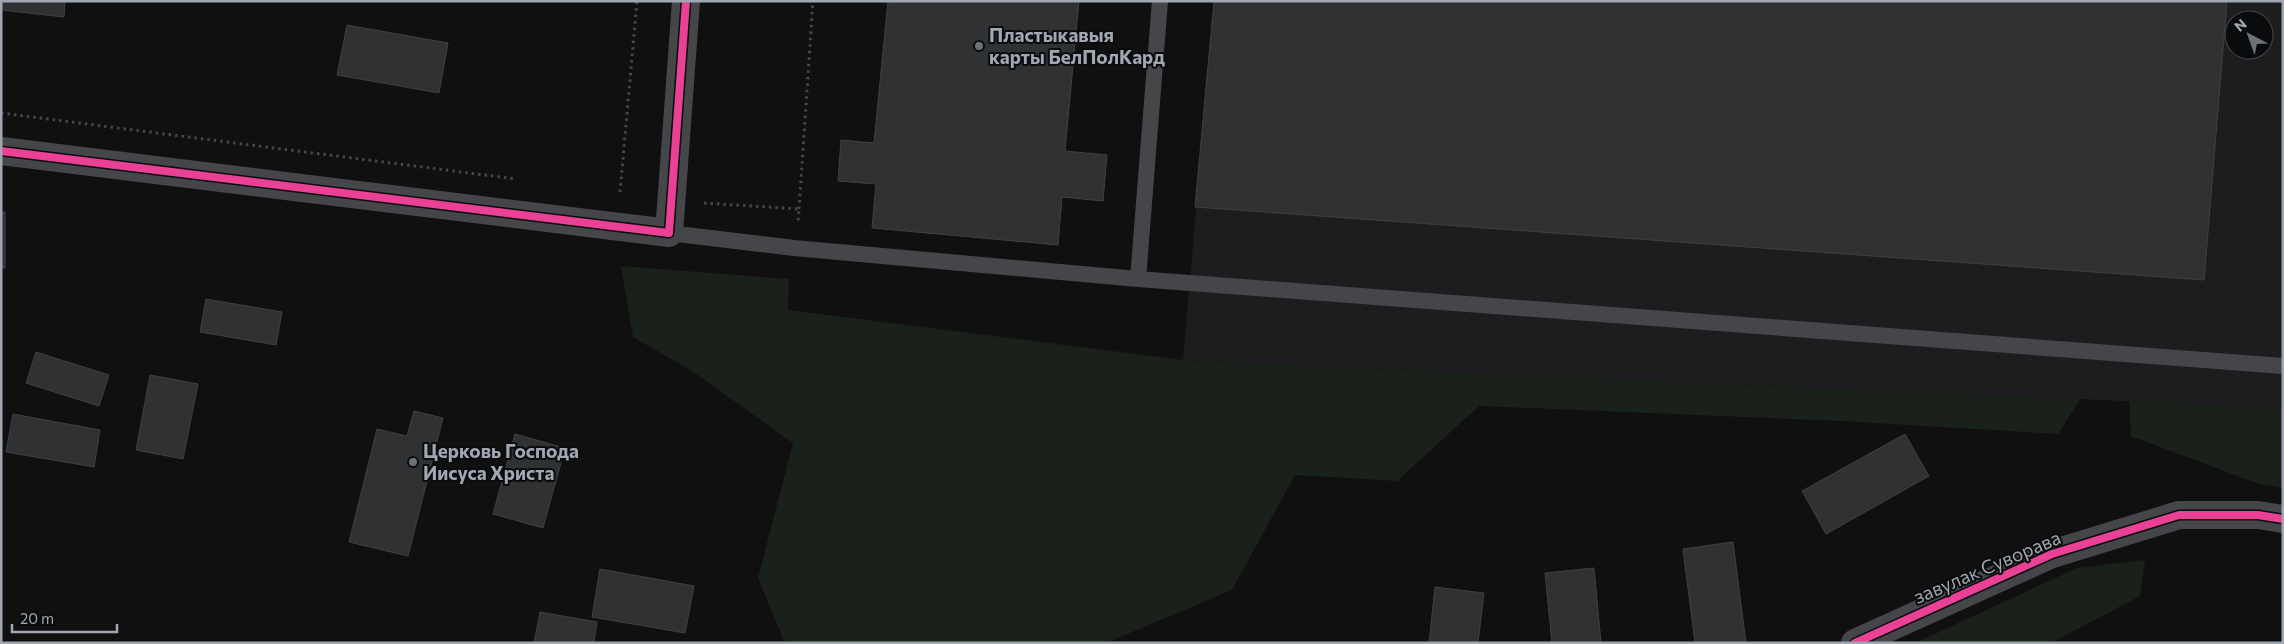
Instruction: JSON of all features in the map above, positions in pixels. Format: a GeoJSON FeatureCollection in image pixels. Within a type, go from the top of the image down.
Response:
{"type":"FeatureCollection","features":[{"type":"Feature","properties":{"kind":"street"},"geometry":{"type":"LineString","coordinates":[[1,151],[669,233],[686,1]]}},
{"type":"Feature","properties":{"kind":"street","name":"завулак Суворава"},"geometry":{"type":"LineString","coordinates":[[1854,643],[2052,554],[2179,515],[2258,515],[2283,519]]}},
{"type":"Feature","properties":{"kind":"lane"},"geometry":{"type":"LineString","coordinates":[[1138,279],[1160,1]]}},
{"type":"Feature","properties":{"kind":"lane"},"geometry":{"type":"LineString","coordinates":[[669,233],[794,248],[1138,279],[2283,366]]}},
{"type":"Feature","properties":{"kind":"path"},"geometry":{"type":"LineString","coordinates":[[620,192],[637,1]]}},
{"type":"Feature","properties":{"kind":"path"},"geometry":{"type":"LineString","coordinates":[[794,248],[799,209],[813,1]]}},
{"type":"Feature","properties":{"kind":"path"},"geometry":{"type":"LineString","coordinates":[[1,113],[522,180]]}},
{"type":"Feature","properties":{"kind":"path"},"geometry":{"type":"LineString","coordinates":[[610,191],[672,201],[799,209]]}},
{"type":"Feature","properties":{"kind":"shaded area"},"geometry":{"type":"Polygon","coordinates":[[[1214,1],[2283,1],[2283,408],[1183,360],[1214,1]]]}},
{"type":"Feature","properties":{"kind":"shaded area"},"geometry":{"type":"Polygon","coordinates":[[[621,266],[789,279],[788,310],[1183,360],[2080,399],[2058,434],[1841,421],[1479,406],[1397,481],[1295,475],[1232,590],[1106,643],[795,643],[784,641],[758,578],[793,443],[692,371],[633,337],[621,266]]]}},
{"type":"Feature","properties":{"kind":"shaded area"},"geometry":{"type":"Polygon","coordinates":[[[2129,400],[2283,408],[2283,488],[2259,484],[2131,436],[2129,400]]]}},
{"type":"Feature","properties":{"kind":"shaded area"},"geometry":{"type":"Polygon","coordinates":[[[2145,560],[2140,596],[2051,643],[1915,643],[2077,568],[2145,560]]]}},
{"type":"Feature","properties":{"kind":"building"},"geometry":{"type":"Polygon","coordinates":[[[1,1],[65,1],[64,17],[1,10],[1,1]]]}},
{"type":"Feature","properties":{"kind":"building"},"geometry":{"type":"Polygon","coordinates":[[[888,1],[1079,1],[1065,151],[1107,155],[1103,201],[1062,197],[1058,245],[872,228],[876,184],[838,181],[841,140],[874,143],[888,1]]]}},
{"type":"Feature","properties":{"kind":"building"},"geometry":{"type":"Polygon","coordinates":[[[1214,1],[2227,1],[2226,10],[2224,10],[2224,37],[2204,280],[1195,207],[1214,1]]]}},
{"type":"Feature","properties":{"kind":"building"},"geometry":{"type":"Polygon","coordinates":[[[347,25],[448,43],[439,93],[337,75],[347,25]]]}},
{"type":"Feature","properties":{"kind":"building"},"geometry":{"type":"Polygon","coordinates":[[[1,212],[5,212],[5,268],[1,268],[1,212]]]}},
{"type":"Feature","properties":{"kind":"building"},"geometry":{"type":"Polygon","coordinates":[[[206,299],[282,312],[276,345],[200,332],[206,299]]]}},
{"type":"Feature","properties":{"kind":"building"},"geometry":{"type":"Polygon","coordinates":[[[36,352],[109,375],[99,406],[26,383],[36,352]]]}},
{"type":"Feature","properties":{"kind":"building"},"geometry":{"type":"Polygon","coordinates":[[[150,375],[198,384],[183,459],[136,450],[150,375]]]}},
{"type":"Feature","properties":{"kind":"building"},"geometry":{"type":"Polygon","coordinates":[[[414,411],[443,418],[408,556],[349,542],[377,429],[407,436],[414,411]]]}},
{"type":"Feature","properties":{"kind":"building"},"geometry":{"type":"Polygon","coordinates":[[[13,414],[100,430],[94,467],[6,452],[13,414]]]}},
{"type":"Feature","properties":{"kind":"building"},"geometry":{"type":"Polygon","coordinates":[[[515,434],[565,448],[543,528],[493,514],[515,434]]]}},
{"type":"Feature","properties":{"kind":"building"},"geometry":{"type":"Polygon","coordinates":[[[1905,434],[1929,476],[1826,534],[1802,491],[1905,434]]]}},
{"type":"Feature","properties":{"kind":"building"},"geometry":{"type":"Polygon","coordinates":[[[1733,542],[1746,643],[1695,643],[1683,549],[1733,542]]]}},
{"type":"Feature","properties":{"kind":"building"},"geometry":{"type":"Polygon","coordinates":[[[1594,568],[1601,643],[1552,643],[1545,573],[1594,568]]]}},
{"type":"Feature","properties":{"kind":"building"},"geometry":{"type":"Polygon","coordinates":[[[600,569],[694,586],[685,633],[592,617],[600,569]]]}},
{"type":"Feature","properties":{"kind":"building"},"geometry":{"type":"Polygon","coordinates":[[[1435,587],[1484,593],[1478,643],[1429,643],[1435,587]]]}},
{"type":"Feature","properties":{"kind":"building"},"geometry":{"type":"Polygon","coordinates":[[[540,612],[597,622],[594,643],[534,643],[540,612]]]}},
{"type":"Feature","properties":{"kind":"cycle path"},"geometry":{"type":"LineString","coordinates":[[1,151],[669,233],[686,1]]}},
{"type":"Feature","properties":{"kind":"cycle path"},"geometry":{"type":"LineString","coordinates":[[1855,643],[2052,554],[2179,515],[2258,515],[2283,519]]}},
{"type":"Feature","properties":{"kind":"place","name":"Пластыкавыя карты БелПолКард"},"geometry":{"type":"Point","coordinates":[979,46]}},
{"type":"Feature","properties":{"kind":"place","name":"Церковь Господа Иисуса Христа"},"geometry":{"type":"Point","coordinates":[413,462]}}]}
